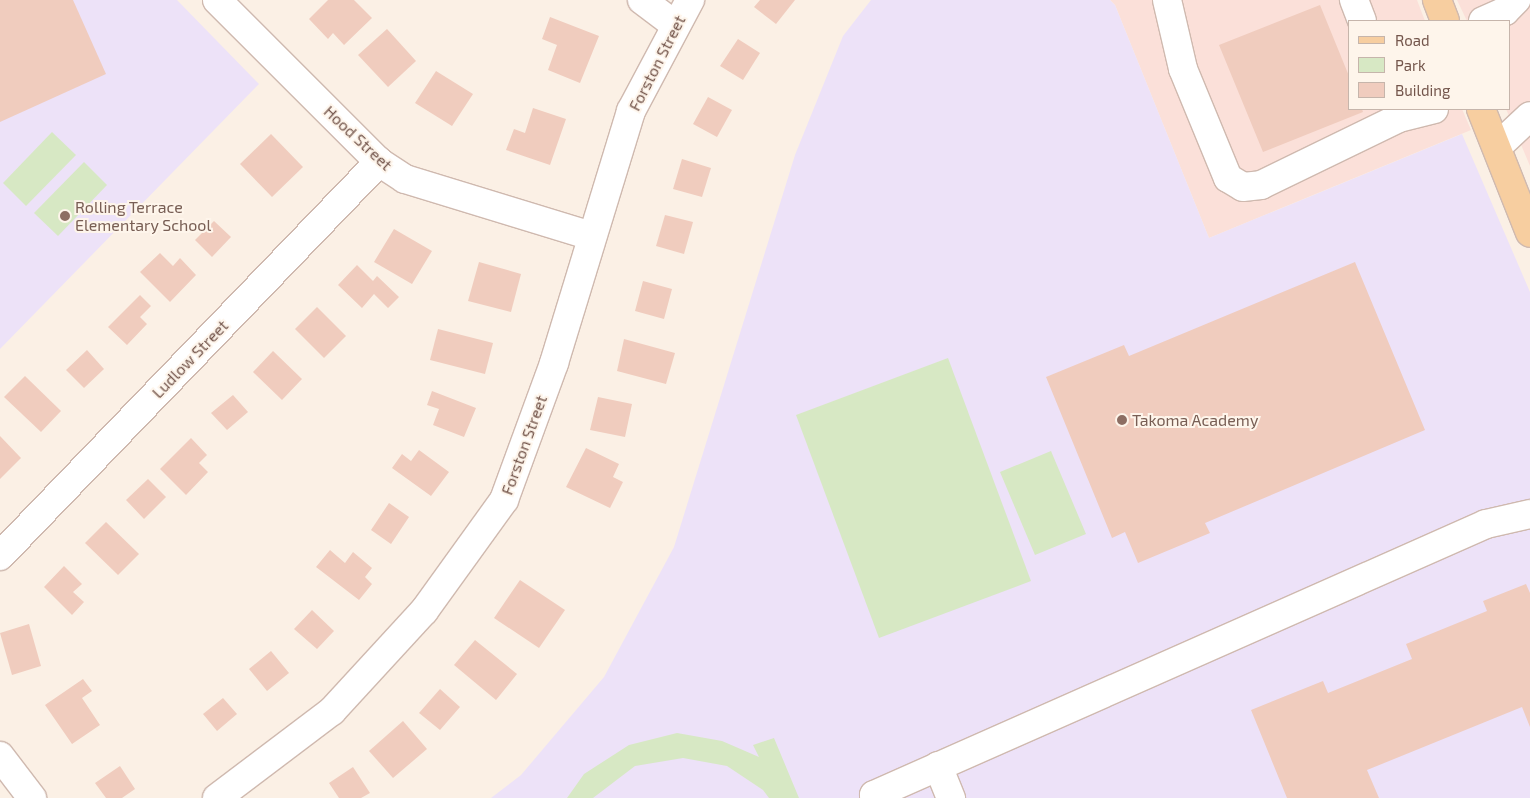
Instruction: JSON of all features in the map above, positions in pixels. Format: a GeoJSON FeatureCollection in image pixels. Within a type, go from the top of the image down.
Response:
{"type":"FeatureCollection","features":[{"type":"Feature","properties":{"kind":"main road"},"geometry":{"type":"LineString","coordinates":[[1437,0],[1445,20]]}},
{"type":"Feature","properties":{"kind":"main road"},"geometry":{"type":"LineString","coordinates":[[1481,110],[1530,233]]}},
{"type":"Feature","properties":{"kind":"street","name":"Hood Street"},"geometry":{"type":"LineString","coordinates":[[218,0],[379,162],[405,179],[591,236]]}},
{"type":"Feature","properties":{"kind":"street"},"geometry":{"type":"LineString","coordinates":[[642,0],[675,25]]}},
{"type":"Feature","properties":{"kind":"street","name":"Forston Street"},"geometry":{"type":"LineString","coordinates":[[217,798],[332,711],[424,611],[504,500],[554,364],[591,236],[631,111],[675,25],[690,0]]}},
{"type":"Feature","properties":{"kind":"street"},"geometry":{"type":"LineString","coordinates":[[1167,0],[1183,69],[1228,178],[1243,188],[1261,186],[1398,113],[1425,110]]}},
{"type":"Feature","properties":{"kind":"street"},"geometry":{"type":"LineString","coordinates":[[1354,0],[1362,20]]}},
{"type":"Feature","properties":{"kind":"street"},"geometry":{"type":"LineString","coordinates":[[1485,20],[1505,11],[1516,0]]}},
{"type":"Feature","properties":{"kind":"street"},"geometry":{"type":"LineString","coordinates":[[1497,147],[1530,116]]}},
{"type":"Feature","properties":{"kind":"street","name":"Ludlow Street"},"geometry":{"type":"LineString","coordinates":[[0,556],[379,162]]}},
{"type":"Feature","properties":{"kind":"street"},"geometry":{"type":"LineString","coordinates":[[875,798],[874,795],[938,766],[1486,524],[1530,514]]}},
{"type":"Feature","properties":{"kind":"street"},"geometry":{"type":"LineString","coordinates":[[0,756],[32,798]]}},
{"type":"Feature","properties":{"kind":"street"},"geometry":{"type":"LineString","coordinates":[[938,766],[951,798]]}},
{"type":"Feature","properties":{"kind":"shaded area","name":"Rolling Terrace Elementary School"},"geometry":{"type":"Polygon","coordinates":[[[0,0],[177,0],[259,84],[0,349],[0,0]]]}},
{"type":"Feature","properties":{"kind":"shaded area","name":"Takoma Academy"},"geometry":{"type":"Polygon","coordinates":[[[871,0],[1110,0],[1115,5],[1209,238],[1462,134],[1530,292],[1530,798],[491,798],[521,775],[604,677],[674,547],[795,155],[843,36],[871,0]]]}},
{"type":"Feature","properties":{"kind":"shaded area"},"geometry":{"type":"Polygon","coordinates":[[[1110,0],[1417,0],[1425,20],[1348,20],[1348,110],[1462,110],[1471,130],[1209,238],[1115,5],[1110,0]]]}},
{"type":"Feature","properties":{"kind":"shaded area"},"geometry":{"type":"Polygon","coordinates":[[[1457,0],[1530,0],[1530,166],[1506,110],[1510,110],[1510,20],[1467,20],[1457,0]]]}},
{"type":"Feature","properties":{"kind":"green space"},"geometry":{"type":"Polygon","coordinates":[[[52,132],[76,155],[26,206],[3,183],[52,132]]]}},
{"type":"Feature","properties":{"kind":"green space"},"geometry":{"type":"Polygon","coordinates":[[[84,162],[107,185],[58,236],[34,213],[84,162]]]}},
{"type":"Feature","properties":{"kind":"green space"},"geometry":{"type":"Polygon","coordinates":[[[948,358],[1031,581],[879,638],[796,415],[948,358]]]}},
{"type":"Feature","properties":{"kind":"green space"},"geometry":{"type":"Polygon","coordinates":[[[1051,451],[1086,534],[1035,555],[1000,472],[1051,451]]]}},
{"type":"Feature","properties":{"kind":"green space"},"geometry":{"type":"Polygon","coordinates":[[[677,733],[722,741],[759,757],[753,745],[774,738],[799,798],[769,798],[763,790],[727,766],[683,758],[635,766],[593,798],[567,798],[584,774],[629,745],[677,733]]]}},
{"type":"Feature","properties":{"kind":"building"},"geometry":{"type":"Polygon","coordinates":[[[0,0],[73,0],[106,74],[0,122],[0,0]]]}},
{"type":"Feature","properties":{"kind":"building"},"geometry":{"type":"Polygon","coordinates":[[[328,0],[354,0],[372,18],[344,45],[333,33],[328,39],[309,19],[328,0]]]}},
{"type":"Feature","properties":{"kind":"building"},"geometry":{"type":"Polygon","coordinates":[[[760,0],[795,0],[776,24],[754,7],[760,0]]]}},
{"type":"Feature","properties":{"kind":"building"},"geometry":{"type":"Polygon","coordinates":[[[1320,5],[1348,74],[1348,110],[1362,110],[1363,112],[1263,152],[1219,45],[1320,5]]]}},
{"type":"Feature","properties":{"kind":"building"},"geometry":{"type":"Polygon","coordinates":[[[550,17],[599,36],[580,83],[548,70],[557,45],[542,39],[550,17]]]}},
{"type":"Feature","properties":{"kind":"building"},"geometry":{"type":"Polygon","coordinates":[[[387,29],[416,61],[388,87],[358,55],[387,29]]]}},
{"type":"Feature","properties":{"kind":"building"},"geometry":{"type":"Polygon","coordinates":[[[738,39],[760,53],[743,80],[720,66],[738,39]]]}},
{"type":"Feature","properties":{"kind":"building"},"geometry":{"type":"Polygon","coordinates":[[[436,71],[473,94],[452,126],[415,103],[436,71]]]}},
{"type":"Feature","properties":{"kind":"building"},"geometry":{"type":"Polygon","coordinates":[[[708,97],[732,110],[717,137],[693,124],[708,97]]]}},
{"type":"Feature","properties":{"kind":"building"},"geometry":{"type":"Polygon","coordinates":[[[533,108],[566,119],[550,165],[506,150],[514,129],[525,133],[533,108]]]}},
{"type":"Feature","properties":{"kind":"building"},"geometry":{"type":"Polygon","coordinates":[[[271,134],[303,167],[272,197],[240,164],[271,134]]]}},
{"type":"Feature","properties":{"kind":"building"},"geometry":{"type":"Polygon","coordinates":[[[682,159],[711,168],[702,197],[673,189],[682,159]]]}},
{"type":"Feature","properties":{"kind":"building"},"geometry":{"type":"Polygon","coordinates":[[[665,215],[693,222],[684,254],[656,246],[665,215]]]}},
{"type":"Feature","properties":{"kind":"building"},"geometry":{"type":"Polygon","coordinates":[[[214,221],[231,237],[212,257],[195,240],[214,221]]]}},
{"type":"Feature","properties":{"kind":"building"},"geometry":{"type":"Polygon","coordinates":[[[394,229],[432,251],[412,284],[374,262],[394,229]]]}},
{"type":"Feature","properties":{"kind":"building"},"geometry":{"type":"Polygon","coordinates":[[[160,253],[173,266],[180,258],[196,275],[170,302],[140,272],[160,253]]]}},
{"type":"Feature","properties":{"kind":"building"},"geometry":{"type":"Polygon","coordinates":[[[479,262],[521,274],[511,312],[468,301],[479,262]]]}},
{"type":"Feature","properties":{"kind":"building"},"geometry":{"type":"Polygon","coordinates":[[[1355,262],[1425,430],[1205,523],[1210,533],[1138,563],[1125,532],[1112,538],[1046,377],[1124,345],[1129,356],[1355,262]]]}},
{"type":"Feature","properties":{"kind":"building"},"geometry":{"type":"Polygon","coordinates":[[[357,265],[373,281],[377,276],[399,297],[388,308],[374,294],[362,308],[338,285],[357,265]]]}},
{"type":"Feature","properties":{"kind":"building"},"geometry":{"type":"Polygon","coordinates":[[[643,281],[672,289],[664,319],[635,311],[643,281]]]}},
{"type":"Feature","properties":{"kind":"building"},"geometry":{"type":"Polygon","coordinates":[[[140,295],[151,306],[140,317],[147,324],[127,345],[108,327],[140,295]]]}},
{"type":"Feature","properties":{"kind":"building"},"geometry":{"type":"Polygon","coordinates":[[[317,307],[346,336],[324,358],[295,329],[317,307]]]}},
{"type":"Feature","properties":{"kind":"building"},"geometry":{"type":"Polygon","coordinates":[[[438,329],[493,343],[485,374],[430,360],[438,329]]]}},
{"type":"Feature","properties":{"kind":"building"},"geometry":{"type":"Polygon","coordinates":[[[624,339],[675,353],[666,384],[617,371],[624,339]]]}},
{"type":"Feature","properties":{"kind":"building"},"geometry":{"type":"Polygon","coordinates":[[[87,350],[104,369],[84,388],[66,370],[87,350]]]}},
{"type":"Feature","properties":{"kind":"building"},"geometry":{"type":"Polygon","coordinates":[[[273,351],[302,379],[282,400],[253,372],[273,351]]]}},
{"type":"Feature","properties":{"kind":"building"},"geometry":{"type":"Polygon","coordinates":[[[25,376],[61,411],[41,432],[4,397],[25,376]]]}},
{"type":"Feature","properties":{"kind":"building"},"geometry":{"type":"Polygon","coordinates":[[[432,391],[476,408],[464,437],[433,425],[439,409],[427,405],[432,391]]]}},
{"type":"Feature","properties":{"kind":"building"},"geometry":{"type":"Polygon","coordinates":[[[233,395],[248,412],[227,430],[211,413],[233,395]]]}},
{"type":"Feature","properties":{"kind":"building"},"geometry":{"type":"Polygon","coordinates":[[[598,397],[632,404],[625,437],[590,430],[598,397]]]}},
{"type":"Feature","properties":{"kind":"building"},"geometry":{"type":"Polygon","coordinates":[[[0,436],[21,458],[0,479],[0,436]]]}},
{"type":"Feature","properties":{"kind":"building"},"geometry":{"type":"Polygon","coordinates":[[[191,438],[207,455],[199,463],[208,472],[186,495],[160,469],[191,438]]]}},
{"type":"Feature","properties":{"kind":"building"},"geometry":{"type":"Polygon","coordinates":[[[586,448],[619,464],[613,477],[623,482],[610,508],[566,487],[586,448]]]}},
{"type":"Feature","properties":{"kind":"building"},"geometry":{"type":"Polygon","coordinates":[[[419,450],[449,472],[431,496],[392,468],[402,454],[411,461],[419,450]]]}},
{"type":"Feature","properties":{"kind":"building"},"geometry":{"type":"Polygon","coordinates":[[[148,479],[166,497],[144,519],[126,500],[148,479]]]}},
{"type":"Feature","properties":{"kind":"building"},"geometry":{"type":"Polygon","coordinates":[[[389,503],[409,517],[391,544],[371,530],[389,503]]]}},
{"type":"Feature","properties":{"kind":"building"},"geometry":{"type":"Polygon","coordinates":[[[106,522],[139,554],[118,575],[85,543],[106,522]]]}},
{"type":"Feature","properties":{"kind":"building"},"geometry":{"type":"Polygon","coordinates":[[[330,550],[345,563],[353,552],[372,568],[365,577],[372,584],[359,600],[316,567],[330,550]]]}},
{"type":"Feature","properties":{"kind":"building"},"geometry":{"type":"Polygon","coordinates":[[[64,566],[82,584],[73,592],[84,602],[72,615],[44,587],[64,566]]]}},
{"type":"Feature","properties":{"kind":"building"},"geometry":{"type":"Polygon","coordinates":[[[520,580],[565,610],[539,648],[494,618],[520,580]]]}},
{"type":"Feature","properties":{"kind":"building"},"geometry":{"type":"Polygon","coordinates":[[[1526,584],[1530,593],[1530,727],[1522,707],[1367,770],[1379,798],[1287,798],[1251,710],[1323,681],[1328,693],[1412,659],[1406,644],[1487,611],[1483,601],[1526,584]]]}},
{"type":"Feature","properties":{"kind":"building"},"geometry":{"type":"Polygon","coordinates":[[[312,610],[334,631],[317,649],[294,629],[312,610]]]}},
{"type":"Feature","properties":{"kind":"building"},"geometry":{"type":"Polygon","coordinates":[[[29,624],[41,666],[12,675],[0,633],[29,624]]]}},
{"type":"Feature","properties":{"kind":"building"},"geometry":{"type":"Polygon","coordinates":[[[475,640],[517,674],[496,700],[454,665],[475,640]]]}},
{"type":"Feature","properties":{"kind":"building"},"geometry":{"type":"Polygon","coordinates":[[[271,651],[289,673],[267,691],[249,669],[271,651]]]}},
{"type":"Feature","properties":{"kind":"building"},"geometry":{"type":"Polygon","coordinates":[[[83,679],[92,691],[82,698],[100,725],[72,744],[45,705],[83,679]]]}},
{"type":"Feature","properties":{"kind":"building"},"geometry":{"type":"Polygon","coordinates":[[[440,689],[460,707],[440,730],[419,713],[440,689]]]}},
{"type":"Feature","properties":{"kind":"building"},"geometry":{"type":"Polygon","coordinates":[[[223,698],[237,714],[217,731],[203,714],[223,698]]]}},
{"type":"Feature","properties":{"kind":"building"},"geometry":{"type":"Polygon","coordinates":[[[403,721],[427,749],[393,778],[369,751],[403,721]]]}},
{"type":"Feature","properties":{"kind":"building"},"geometry":{"type":"Polygon","coordinates":[[[120,766],[135,789],[122,798],[106,798],[95,783],[120,766]]]}},
{"type":"Feature","properties":{"kind":"building"},"geometry":{"type":"Polygon","coordinates":[[[353,767],[370,793],[361,798],[339,798],[329,783],[353,767]]]}},
{"type":"Feature","properties":{"kind":"place","name":"Rolling Terrace Elementary School"},"geometry":{"type":"Point","coordinates":[65,216]}},
{"type":"Feature","properties":{"kind":"place","name":"Takoma Academy"},"geometry":{"type":"Point","coordinates":[1122,420]}}]}
